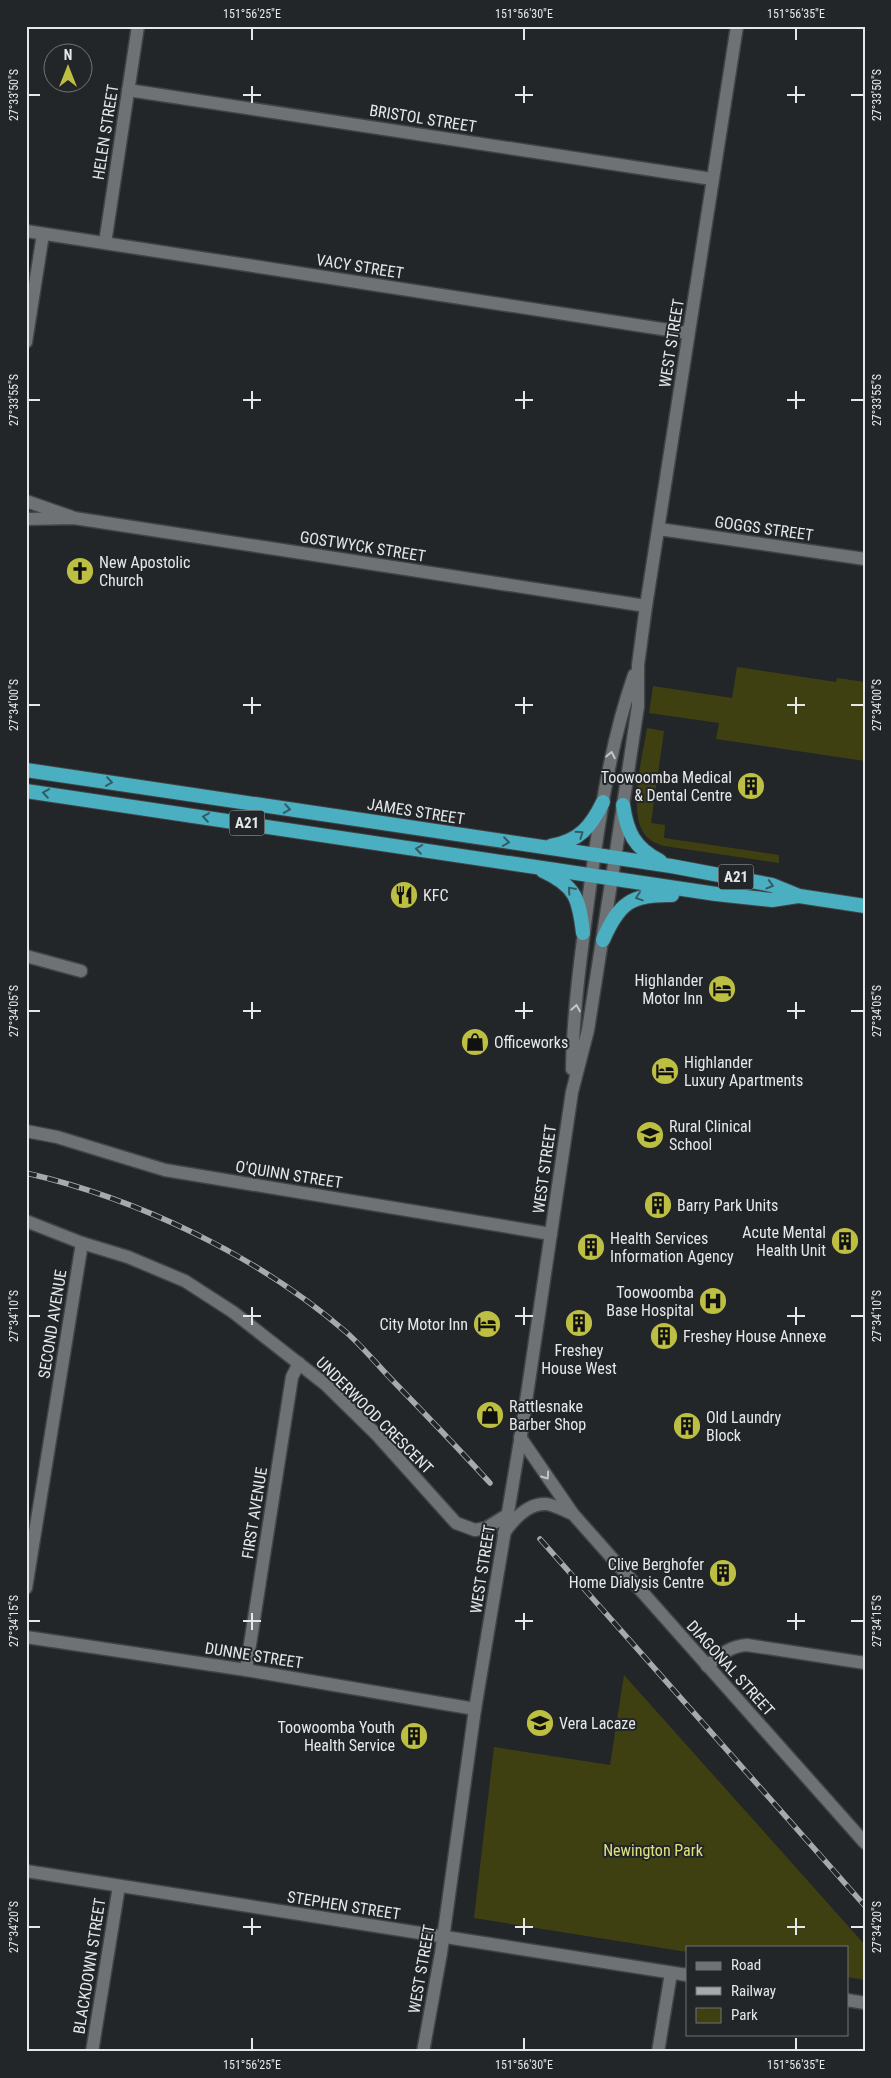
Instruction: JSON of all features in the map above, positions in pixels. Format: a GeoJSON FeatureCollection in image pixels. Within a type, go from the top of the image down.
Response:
{"type":"FeatureCollection","features":[{"type":"Feature","properties":{"kind":"highway","name":"JAMES STREET"},"geometry":{"type":"LineString","coordinates":[[26,770],[671,866],[772,884],[799,896],[865,906]]}},
{"type":"Feature","properties":{"kind":"highway","name":"JAMES STREET"},"geometry":{"type":"LineString","coordinates":[[26,790],[705,892],[772,900],[799,896]]}},
{"type":"Feature","properties":{"kind":"highway"},"geometry":{"type":"LineString","coordinates":[[543,847],[565,843],[581,834],[594,820],[603,802]]}},
{"type":"Feature","properties":{"kind":"highway"},"geometry":{"type":"LineString","coordinates":[[624,805],[626,824],[635,843],[650,856],[671,866]]}},
{"type":"Feature","properties":{"kind":"highway"},"geometry":{"type":"LineString","coordinates":[[532,866],[554,876],[573,891],[580,908],[584,933]]}},
{"type":"Feature","properties":{"kind":"highway"},"geometry":{"type":"LineString","coordinates":[[603,940],[618,910],[636,897],[650,894],[681,895],[705,892]]}},
{"type":"Feature","properties":{"kind":"street","name":"HELEN STREET"},"geometry":{"type":"LineString","coordinates":[[105,243],[138,26]]}},
{"type":"Feature","properties":{"kind":"street","name":"WEST STREET"},"geometry":{"type":"LineString","coordinates":[[423,2052],[443,1937],[475,1709],[520,1437],[572,1092],[588,1030],[624,805],[638,706],[638,665],[646,606],[737,26]]}},
{"type":"Feature","properties":{"kind":"street","name":"BRISTOL STREET"},"geometry":{"type":"LineString","coordinates":[[128,90],[712,179]]}},
{"type":"Feature","properties":{"kind":"street","name":"VACY STREET"},"geometry":{"type":"LineString","coordinates":[[26,232],[688,334]]}},
{"type":"Feature","properties":{"kind":"street"},"geometry":{"type":"LineString","coordinates":[[26,342],[43,234]]}},
{"type":"Feature","properties":{"kind":"street","name":"GOSTWYCK STREET"},"geometry":{"type":"LineString","coordinates":[[26,501],[74,518]]}},
{"type":"Feature","properties":{"kind":"street","name":"GOSTWYCK STREET"},"geometry":{"type":"LineString","coordinates":[[26,519],[74,518],[646,606]]}},
{"type":"Feature","properties":{"kind":"street","name":"GOGGS STREET"},"geometry":{"type":"LineString","coordinates":[[658,529],[865,559]]}},
{"type":"Feature","properties":{"kind":"street","name":"WEST STREET"},"geometry":{"type":"LineString","coordinates":[[572,1092],[573,1036],[584,933],[603,802],[614,742],[638,665]]}},
{"type":"Feature","properties":{"kind":"street"},"geometry":{"type":"LineString","coordinates":[[26,956],[81,971]]}},
{"type":"Feature","properties":{"kind":"street","name":"O'QUINN STREET"},"geometry":{"type":"LineString","coordinates":[[26,1132],[57,1137],[165,1170],[551,1234]]}},
{"type":"Feature","properties":{"kind":"street","name":"UNDERWOOD CRESCENT"},"geometry":{"type":"LineString","coordinates":[[26,1220],[82,1243],[128,1257],[185,1281],[233,1312],[325,1384],[364,1422],[456,1523],[475,1530],[486,1528],[507,1515]]}},
{"type":"Feature","properties":{"kind":"street","name":"SECOND AVENUE"},"geometry":{"type":"LineString","coordinates":[[26,1588],[82,1243]]}},
{"type":"Feature","properties":{"kind":"street","name":"FIRST AVENUE"},"geometry":{"type":"LineString","coordinates":[[246,1670],[292,1377],[299,1363]]}},
{"type":"Feature","properties":{"kind":"street","name":"DIAGONAL STREET"},"geometry":{"type":"LineString","coordinates":[[520,1437],[573,1514],[865,1842]]}},
{"type":"Feature","properties":{"kind":"street","name":"DIAGONAL STREET"},"geometry":{"type":"LineString","coordinates":[[504,1533],[512,1522],[528,1509],[536,1506],[546,1504],[573,1514]]}},
{"type":"Feature","properties":{"kind":"street","name":"DUNNE STREET"},"geometry":{"type":"LineString","coordinates":[[26,1637],[246,1670],[475,1709]]}},
{"type":"Feature","properties":{"kind":"street"},"geometry":{"type":"LineString","coordinates":[[707,1666],[736,1645],[748,1644],[865,1663]]}},
{"type":"Feature","properties":{"kind":"street","name":"STEPHEN STREET"},"geometry":{"type":"LineString","coordinates":[[26,1871],[686,1975]]}},
{"type":"Feature","properties":{"kind":"street","name":"BLACKDOWN STREET"},"geometry":{"type":"LineString","coordinates":[[92,2052],[119,1886]]}},
{"type":"Feature","properties":{"kind":"street"},"geometry":{"type":"LineString","coordinates":[[658,2052],[672,1973]]}},
{"type":"Feature","properties":{"kind":"street"},"geometry":{"type":"LineString","coordinates":[[848,2000],[865,2003]]}},
{"type":"Feature","properties":{"kind":"green space"},"geometry":{"type":"Polygon","coordinates":[[[737,667],[836,682],[837,678],[865,682],[865,761],[716,739],[719,723],[649,713],[653,686],[732,698],[737,667]]]}},
{"type":"Feature","properties":{"kind":"green space"},"geometry":{"type":"Polygon","coordinates":[[[647,728],[664,731],[651,823],[665,825],[664,838],[779,855],[779,863],[664,846],[653,842],[647,837],[641,827],[637,800],[647,728]]]}},
{"type":"Feature","properties":{"kind":"green space","name":"Newington Park"},"geometry":{"type":"Polygon","coordinates":[[[624,1675],[865,1945],[865,1980],[848,1977],[848,1946],[686,1946],[686,1952],[474,1918],[494,1747],[610,1765],[624,1675]]]}},
{"type":"Feature","properties":{"kind":"railway"},"geometry":{"type":"LineString","coordinates":[[26,1173],[69,1184],[154,1215],[236,1255],[275,1279],[312,1304],[353,1338],[490,1483]]}},
{"type":"Feature","properties":{"kind":"railway"},"geometry":{"type":"LineString","coordinates":[[540,1539],[865,1906]]}},
{"type":"Feature","properties":{"kind":"place","name":"New Apostolic Church"},"geometry":{"type":"Point","coordinates":[80,571]}},
{"type":"Feature","properties":{"kind":"place","name":"Toowoomba Medical & Dental Centre"},"geometry":{"type":"Point","coordinates":[751,786]}},
{"type":"Feature","properties":{"kind":"place","name":"KFC"},"geometry":{"type":"Point","coordinates":[404,895]}},
{"type":"Feature","properties":{"kind":"place","name":"Highlander Motor Inn"},"geometry":{"type":"Point","coordinates":[722,989]}},
{"type":"Feature","properties":{"kind":"place","name":"Officeworks"},"geometry":{"type":"Point","coordinates":[475,1042]}},
{"type":"Feature","properties":{"kind":"place","name":"Highlander Luxury Apartments"},"geometry":{"type":"Point","coordinates":[665,1071]}},
{"type":"Feature","properties":{"kind":"place","name":"Rural Clinical School"},"geometry":{"type":"Point","coordinates":[650,1135]}},
{"type":"Feature","properties":{"kind":"place","name":"Barry Park Units"},"geometry":{"type":"Point","coordinates":[658,1205]}},
{"type":"Feature","properties":{"kind":"place","name":"Acute Mental Health Unit"},"geometry":{"type":"Point","coordinates":[845,1241]}},
{"type":"Feature","properties":{"kind":"place","name":"Health Services Information Agency"},"geometry":{"type":"Point","coordinates":[591,1247]}},
{"type":"Feature","properties":{"kind":"place","name":"Toowoomba Base Hospital"},"geometry":{"type":"Point","coordinates":[713,1301]}},
{"type":"Feature","properties":{"kind":"place","name":"Freshey House West"},"geometry":{"type":"Point","coordinates":[579,1323]}},
{"type":"Feature","properties":{"kind":"place","name":"City Motor Inn"},"geometry":{"type":"Point","coordinates":[487,1324]}},
{"type":"Feature","properties":{"kind":"place","name":"Freshey House Annexe"},"geometry":{"type":"Point","coordinates":[664,1336]}},
{"type":"Feature","properties":{"kind":"place","name":"Rattlesnake Barber Shop"},"geometry":{"type":"Point","coordinates":[490,1415]}},
{"type":"Feature","properties":{"kind":"place","name":"Old Laundry Block"},"geometry":{"type":"Point","coordinates":[687,1426]}},
{"type":"Feature","properties":{"kind":"place","name":"Clive Berghofer Home Dialysis Centre"},"geometry":{"type":"Point","coordinates":[723,1573]}},
{"type":"Feature","properties":{"kind":"place","name":"Vera Lacaze"},"geometry":{"type":"Point","coordinates":[540,1723]}},
{"type":"Feature","properties":{"kind":"place","name":"Toowoomba Youth Health Service"},"geometry":{"type":"Point","coordinates":[414,1736]}}]}
